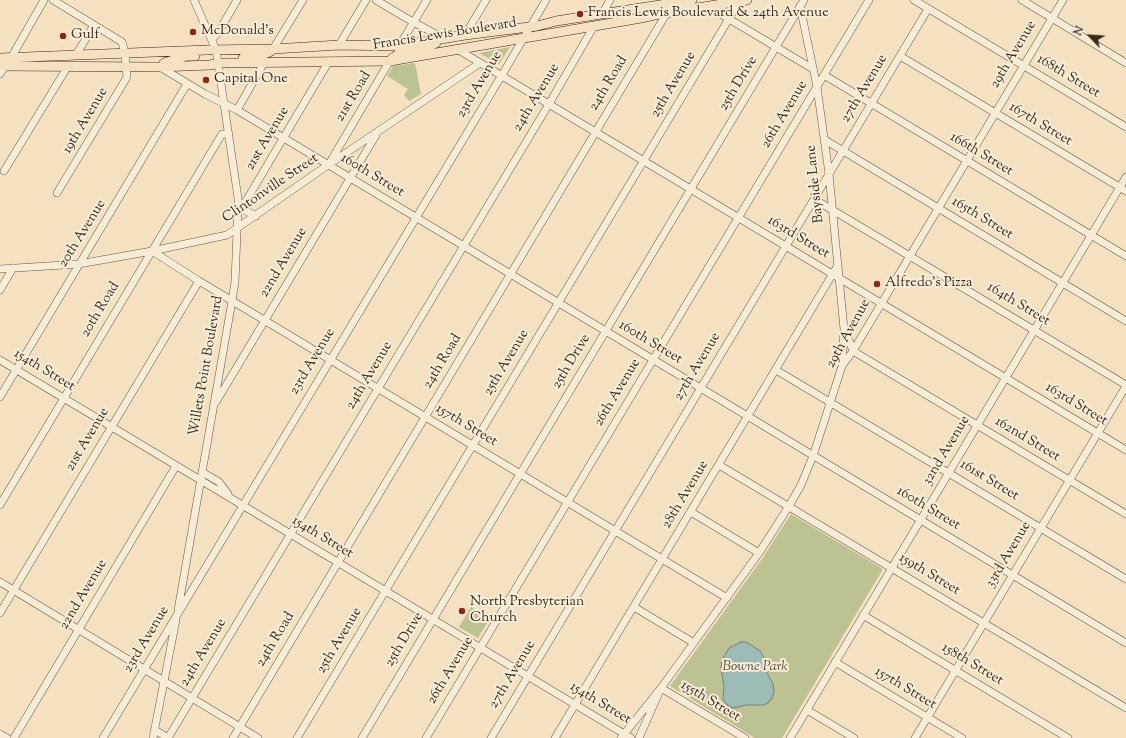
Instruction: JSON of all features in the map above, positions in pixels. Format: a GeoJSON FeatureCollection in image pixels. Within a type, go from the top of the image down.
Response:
{"type":"FeatureCollection","features":[{"type":"Feature","properties":{"kind":"main road","name":"Francis Lewis Boulevard"},"geometry":{"type":"LineString","coordinates":[[1,66],[10,58],[76,55],[126,59],[216,50],[273,49],[339,45],[399,46],[443,38],[530,27],[674,1],[692,0]]}},
{"type":"Feature","properties":{"kind":"main road","name":"Francis Lewis Boulevard"},"geometry":{"type":"LineString","coordinates":[[1,66],[68,66],[100,59],[119,58],[156,66],[210,65],[219,63],[390,61],[667,12],[743,1]]}},
{"type":"Feature","properties":{"kind":"main road"},"geometry":{"type":"LineString","coordinates":[[390,61],[399,53],[421,49],[435,44],[443,38]]}},
{"type":"Feature","properties":{"kind":"main road"},"geometry":{"type":"LineString","coordinates":[[219,63],[226,59],[253,57],[267,54],[273,49]]}},
{"type":"Feature","properties":{"kind":"main road"},"geometry":{"type":"LineString","coordinates":[[156,66],[186,56],[209,55],[216,50]]}},
{"type":"Feature","properties":{"kind":"street"},"geometry":{"type":"LineString","coordinates":[[10,58],[44,0]]}},
{"type":"Feature","properties":{"kind":"street"},"geometry":{"type":"LineString","coordinates":[[53,0],[122,42],[126,59]]}},
{"type":"Feature","properties":{"kind":"street","name":"Willets Point Boulevard"},"geometry":{"type":"LineString","coordinates":[[153,738],[177,616],[235,282],[238,198],[219,63],[212,39],[194,0]]}},
{"type":"Feature","properties":{"kind":"street"},"geometry":{"type":"LineString","coordinates":[[212,39],[218,33],[237,0]]}},
{"type":"Feature","properties":{"kind":"street"},"geometry":{"type":"LineString","coordinates":[[273,49],[303,0]]}},
{"type":"Feature","properties":{"kind":"street"},"geometry":{"type":"LineString","coordinates":[[339,45],[366,0]]}},
{"type":"Feature","properties":{"kind":"street"},"geometry":{"type":"LineString","coordinates":[[376,0],[443,38]]}},
{"type":"Feature","properties":{"kind":"street","name":"21st Road"},"geometry":{"type":"LineString","coordinates":[[328,166],[426,0]]}},
{"type":"Feature","properties":{"kind":"street"},"geometry":{"type":"LineString","coordinates":[[466,35],[486,0]]}},
{"type":"Feature","properties":{"kind":"street","name":"23rd Avenue"},"geometry":{"type":"LineString","coordinates":[[103,738],[546,0]]}},
{"type":"Feature","properties":{"kind":"street"},"geometry":{"type":"LineString","coordinates":[[602,14],[610,0]]}},
{"type":"Feature","properties":{"kind":"street","name":"26th Avenue"},"geometry":{"type":"LineString","coordinates":[[426,738],[869,0]]}},
{"type":"Feature","properties":{"kind":"street","name":"168th Street"},"geometry":{"type":"LineString","coordinates":[[914,0],[1126,127]]}},
{"type":"Feature","properties":{"kind":"street"},"geometry":{"type":"LineString","coordinates":[[1022,0],[1126,63]]}},
{"type":"Feature","properties":{"kind":"street","name":"29th Avenue"},"geometry":{"type":"LineString","coordinates":[[661,688],[759,553],[789,506],[801,485],[813,456],[842,366],[853,351],[1062,0]]}},
{"type":"Feature","properties":{"kind":"street","name":"24th Road"},"geometry":{"type":"LineString","coordinates":[[233,738],[674,1]]}},
{"type":"Feature","properties":{"kind":"street","name":"25th Avenue"},"geometry":{"type":"LineString","coordinates":[[297,738],[643,161],[729,19],[743,1]]}},
{"type":"Feature","properties":{"kind":"street","name":"25th Drive"},"geometry":{"type":"LineString","coordinates":[[362,738],[776,47],[801,2]]}},
{"type":"Feature","properties":{"kind":"street","name":"Bayside Lane"},"geometry":{"type":"LineString","coordinates":[[801,2],[825,140],[838,265]]}},
{"type":"Feature","properties":{"kind":"street"},"geometry":{"type":"LineString","coordinates":[[710,6],[714,10],[813,68]]}},
{"type":"Feature","properties":{"kind":"street","name":"27th Avenue"},"geometry":{"type":"LineString","coordinates":[[491,738],[928,9]]}},
{"type":"Feature","properties":{"kind":"street"},"geometry":{"type":"LineString","coordinates":[[76,55],[94,25]]}},
{"type":"Feature","properties":{"kind":"street","name":"24th Avenue"},"geometry":{"type":"LineString","coordinates":[[168,738],[594,26]]}},
{"type":"Feature","properties":{"kind":"street","name":"163rd Street"},"geometry":{"type":"LineString","coordinates":[[457,49],[1126,450]]}},
{"type":"Feature","properties":{"kind":"street","name":"167th Street"},"geometry":{"type":"LineString","coordinates":[[900,56],[1123,190]]}},
{"type":"Feature","properties":{"kind":"street","name":"19th Avenue"},"geometry":{"type":"LineString","coordinates":[[57,193],[126,78],[126,59]]}},
{"type":"Feature","properties":{"kind":"street","name":"21st Avenue"},"geometry":{"type":"LineString","coordinates":[[238,207],[246,201],[329,61]]}},
{"type":"Feature","properties":{"kind":"street"},"geometry":{"type":"LineString","coordinates":[[237,110],[264,63]]}},
{"type":"Feature","properties":{"kind":"street","name":"Clintonville Street"},"geometry":{"type":"LineString","coordinates":[[0,269],[79,264],[228,235],[480,63]]}},
{"type":"Feature","properties":{"kind":"street"},"geometry":{"type":"LineString","coordinates":[[4,170],[68,66]]}},
{"type":"Feature","properties":{"kind":"street","name":"160th Street"},"geometry":{"type":"LineString","coordinates":[[156,66],[237,110],[328,166],[1126,643]]}},
{"type":"Feature","properties":{"kind":"street","name":"166th Street"},"geometry":{"type":"LineString","coordinates":[[824,75],[1126,256]]}},
{"type":"Feature","properties":{"kind":"street","name":"20th Avenue"},"geometry":{"type":"LineString","coordinates":[[0,397],[79,264],[103,227],[187,84]]}},
{"type":"Feature","properties":{"kind":"street","name":"22nd Avenue"},"geometry":{"type":"LineString","coordinates":[[213,406],[377,133]]}},
{"type":"Feature","properties":{"kind":"street","name":"20th Road"},"geometry":{"type":"LineString","coordinates":[[0,505],[222,134],[229,134]]}},
{"type":"Feature","properties":{"kind":"street"},"geometry":{"type":"LineString","coordinates":[[344,139],[355,148]]}},
{"type":"Feature","properties":{"kind":"street","name":"165th Street"},"geometry":{"type":"LineString","coordinates":[[825,140],[1126,321]]}},
{"type":"Feature","properties":{"kind":"street","name":"32nd Avenue"},"geometry":{"type":"LineString","coordinates":[[790,738],[1091,235],[1123,190],[1126,177]]}},
{"type":"Feature","properties":{"kind":"street","name":"164th Street"},"geometry":{"type":"LineString","coordinates":[[814,199],[1126,385]]}},
{"type":"Feature","properties":{"kind":"street"},"geometry":{"type":"LineString","coordinates":[[238,207],[256,216]]}},
{"type":"Feature","properties":{"kind":"street","name":"157th Street"},"geometry":{"type":"LineString","coordinates":[[152,251],[264,321],[727,598]]}},
{"type":"Feature","properties":{"kind":"street","name":"28th Avenue"},"geometry":{"type":"LineString","coordinates":[[556,738],[776,370],[836,276],[838,265]]}},
{"type":"Feature","properties":{"kind":"street"},"geometry":{"type":"LineString","coordinates":[[0,290],[13,268]]}},
{"type":"Feature","properties":{"kind":"street"},"geometry":{"type":"LineString","coordinates":[[836,276],[844,329],[842,366]]}},
{"type":"Feature","properties":{"kind":"street","name":"21st Avenue"},"geometry":{"type":"LineString","coordinates":[[0,613],[199,281]]}},
{"type":"Feature","properties":{"kind":"street"},"geometry":{"type":"LineString","coordinates":[[844,329],[853,351]]}},
{"type":"Feature","properties":{"kind":"street","name":"162nd Street"},"geometry":{"type":"LineString","coordinates":[[853,351],[1126,514]]}},
{"type":"Feature","properties":{"kind":"street","name":"154th Street"},"geometry":{"type":"LineString","coordinates":[[0,360],[528,676],[622,736],[631,738]]}},
{"type":"Feature","properties":{"kind":"street"},"geometry":{"type":"LineString","coordinates":[[221,365],[234,373]]}},
{"type":"Feature","properties":{"kind":"street","name":"161st Street"},"geometry":{"type":"LineString","coordinates":[[776,370],[1126,579]]}},
{"type":"Feature","properties":{"kind":"street","name":"33rd Avenue"},"geometry":{"type":"LineString","coordinates":[[915,738],[1126,385]]}},
{"type":"Feature","properties":{"kind":"street","name":"159th Street"},"geometry":{"type":"LineString","coordinates":[[719,465],[1126,708]]}},
{"type":"Feature","properties":{"kind":"street","name":"22nd Avenue"},"geometry":{"type":"LineString","coordinates":[[14,738],[176,466]]}},
{"type":"Feature","properties":{"kind":"street"},"geometry":{"type":"LineString","coordinates":[[202,472],[219,482],[230,497]]}},
{"type":"Feature","properties":{"kind":"street"},"geometry":{"type":"LineString","coordinates":[[691,512],[759,553]]}},
{"type":"Feature","properties":{"kind":"street"},"geometry":{"type":"LineString","coordinates":[[184,575],[196,583]]}},
{"type":"Feature","properties":{"kind":"street"},"geometry":{"type":"LineString","coordinates":[[0,582],[258,738]]}},
{"type":"Feature","properties":{"kind":"street"},"geometry":{"type":"LineString","coordinates":[[634,607],[694,643]]}},
{"type":"Feature","properties":{"kind":"street","name":"158th Street"},"geometry":{"type":"LineString","coordinates":[[863,615],[1068,738]]}},
{"type":"Feature","properties":{"kind":"street","name":"157th Street"},"geometry":{"type":"LineString","coordinates":[[835,662],[962,738]]}},
{"type":"Feature","properties":{"kind":"street"},"geometry":{"type":"LineString","coordinates":[[622,736],[661,688]]}},
{"type":"Feature","properties":{"kind":"street"},"geometry":{"type":"LineString","coordinates":[[639,738],[661,688]]}},
{"type":"Feature","properties":{"kind":"street","name":"155th Street"},"geometry":{"type":"LineString","coordinates":[[661,688],[745,738]]}},
{"type":"Feature","properties":{"kind":"street"},"geometry":{"type":"LineString","coordinates":[[807,710],[854,738]]}},
{"type":"Feature","properties":{"kind":"street"},"geometry":{"type":"LineString","coordinates":[[155,730],[168,738]]}},
{"type":"Feature","properties":{"kind":"street"},"geometry":{"type":"LineString","coordinates":[[0,734],[7,738]]}},
{"type":"Feature","properties":{"kind":"green space"},"geometry":{"type":"Polygon","coordinates":[[[510,47],[499,64],[479,53],[510,47]]]}},
{"type":"Feature","properties":{"kind":"green space"},"geometry":{"type":"Polygon","coordinates":[[[415,63],[421,94],[409,101],[404,95],[408,89],[387,76],[393,66],[415,63]]]}},
{"type":"Feature","properties":{"kind":"green space","name":"Bowne Park"},"geometry":{"type":"Polygon","coordinates":[[[791,514],[883,569],[782,738],[755,738],[670,686],[762,559],[791,514]]]}},
{"type":"Feature","properties":{"kind":"green space"},"geometry":{"type":"Polygon","coordinates":[[[471,607],[490,618],[478,638],[459,627],[471,607]]]}},
{"type":"Feature","properties":{"kind":"water"},"geometry":{"type":"Polygon","coordinates":[[[741,642],[746,642],[760,651],[763,656],[765,669],[773,684],[774,692],[772,698],[768,703],[763,705],[747,705],[733,708],[727,705],[723,699],[724,686],[721,669],[722,660],[729,648],[741,642]]]}},
{"type":"Feature","properties":{"kind":"place","name":"Francis Lewis Boulevard & 24th Avenue"},"geometry":{"type":"Point","coordinates":[580,14]}},
{"type":"Feature","properties":{"kind":"place","name":"McDonald's"},"geometry":{"type":"Point","coordinates":[193,32]}},
{"type":"Feature","properties":{"kind":"place","name":"Gulf"},"geometry":{"type":"Point","coordinates":[63,36]}},
{"type":"Feature","properties":{"kind":"place","name":"Capital One"},"geometry":{"type":"Point","coordinates":[206,80]}},
{"type":"Feature","properties":{"kind":"place","name":"Alfredo's Pizza"},"geometry":{"type":"Point","coordinates":[877,284]}},
{"type":"Feature","properties":{"kind":"place","name":"North Presbyterian Church"},"geometry":{"type":"Point","coordinates":[462,611]}}]}
